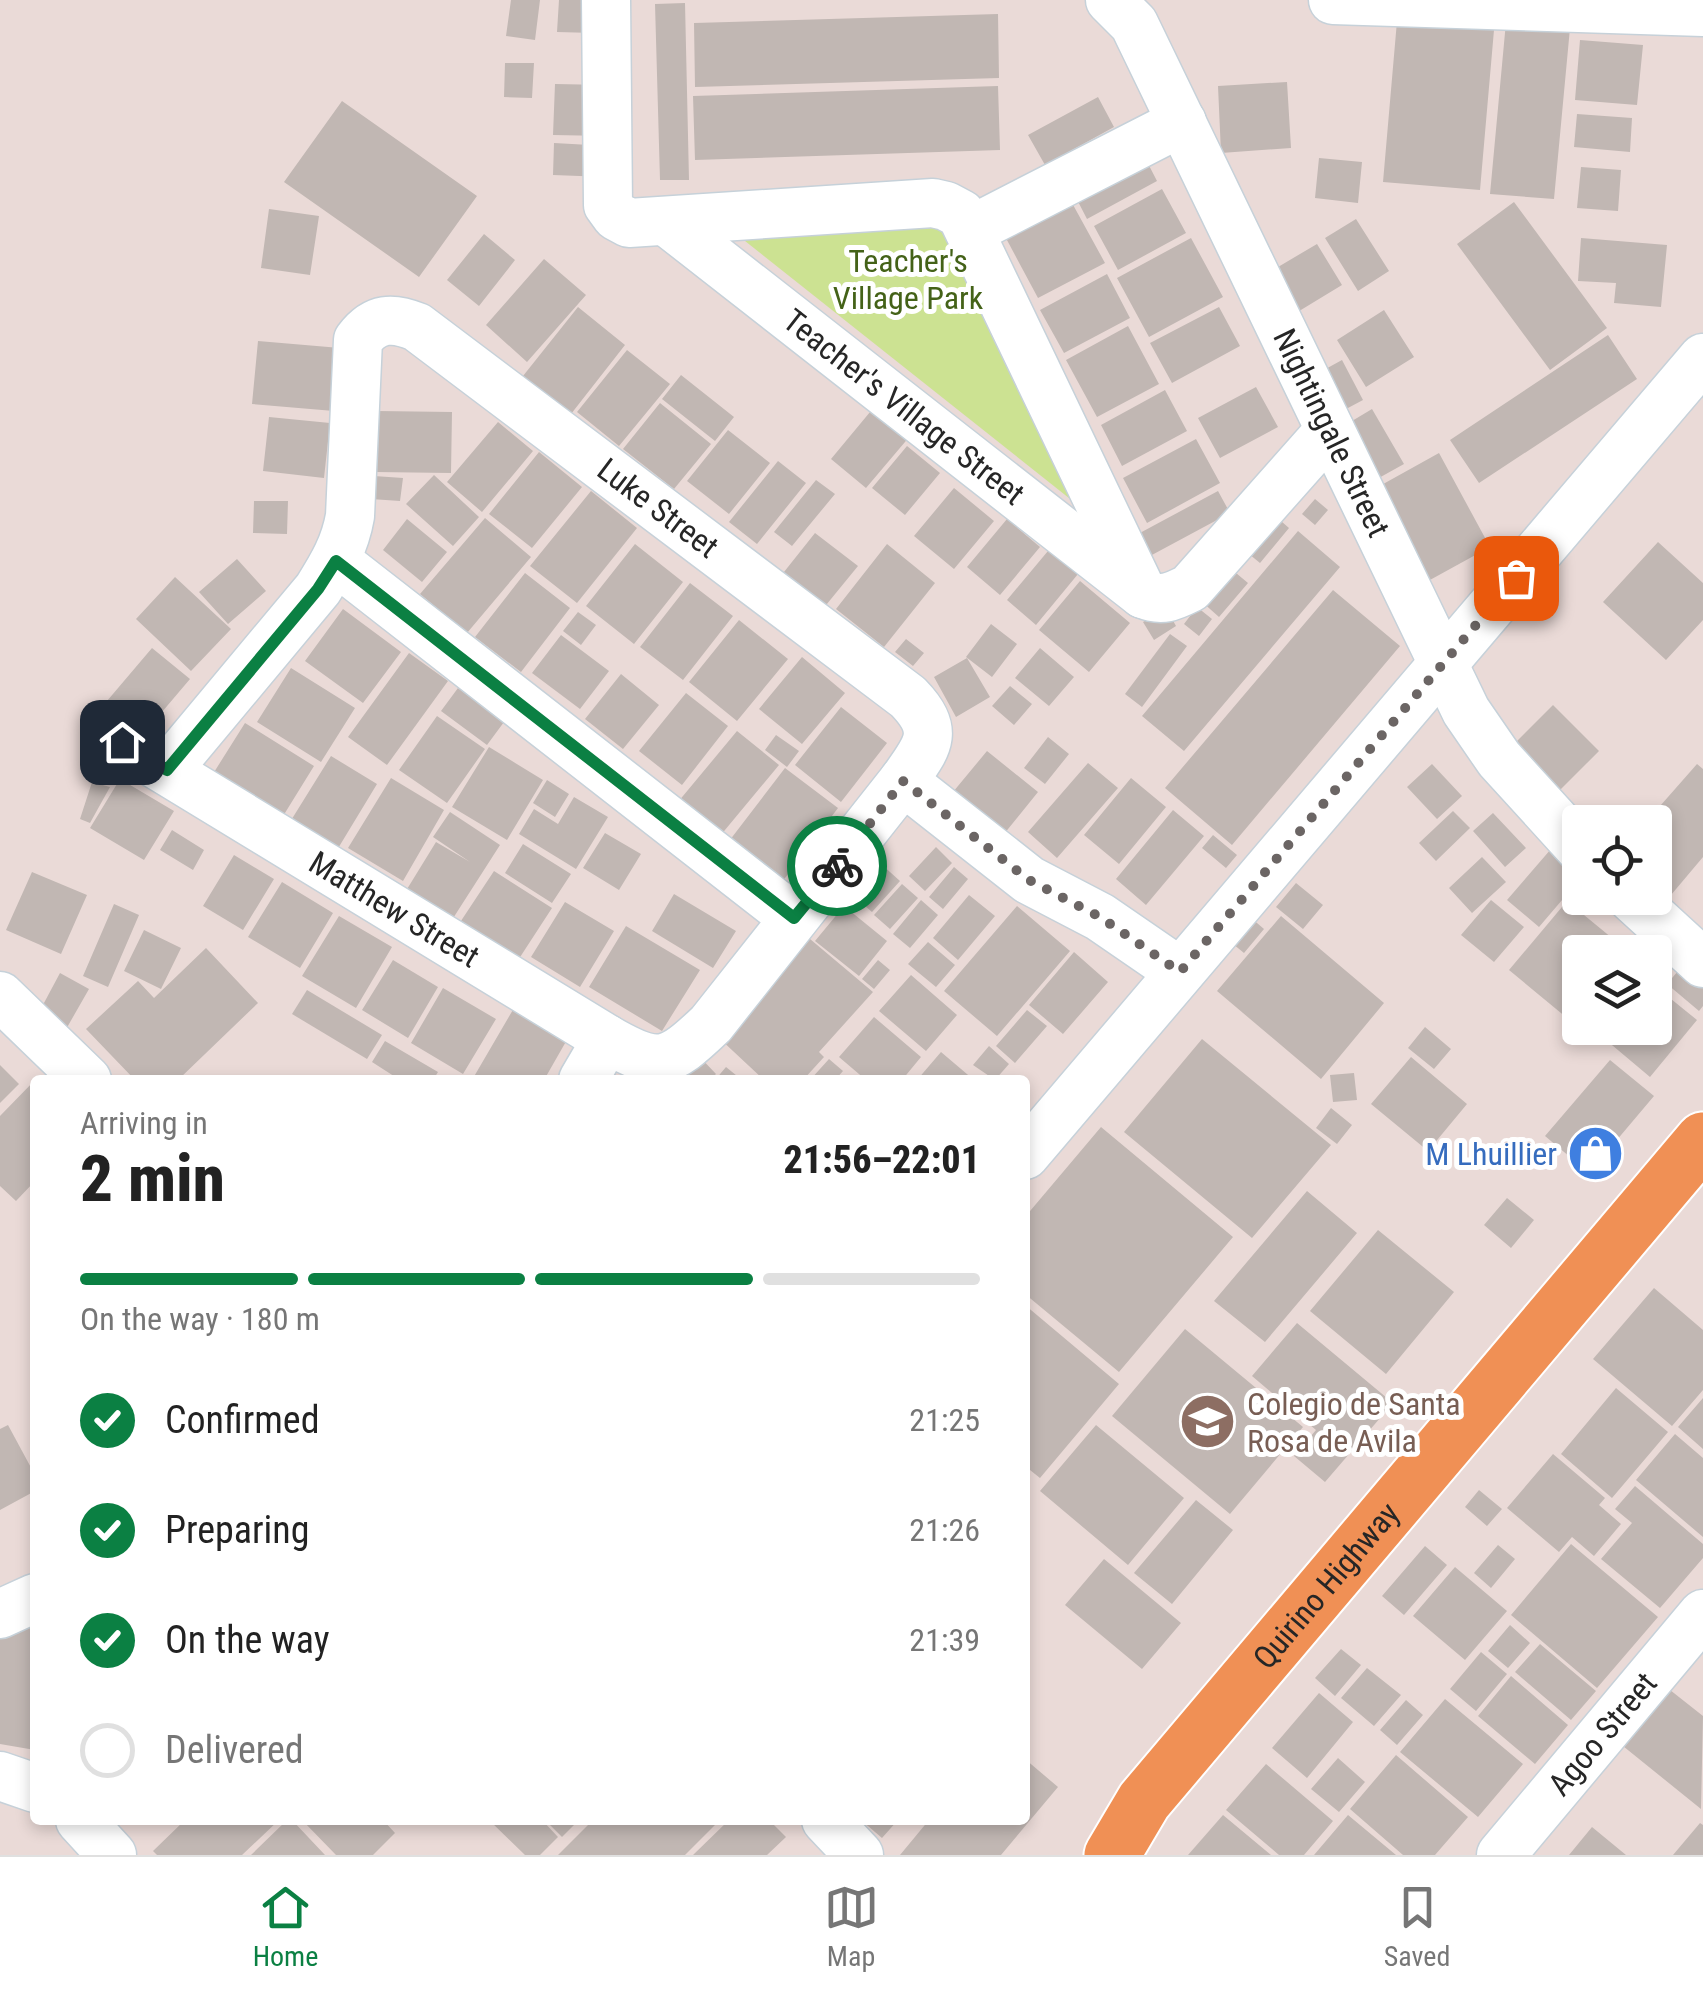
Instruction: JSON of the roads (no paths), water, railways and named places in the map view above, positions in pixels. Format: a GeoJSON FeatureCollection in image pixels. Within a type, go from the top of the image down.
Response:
{"type":"FeatureCollection","features":[{"type":"Feature","properties":{"kind":"main road","name":"Quirino Highway"},"geometry":{"type":"LineString","coordinates":[[1112,1855],[1144,1801],[1703,1140]]}},
{"type":"Feature","properties":{"kind":"street"},"geometry":{"type":"LineString","coordinates":[[606,0],[608,206],[616,216],[629,223],[933,203],[961,214],[1143,594],[1156,600],[1190,588],[1330,430]]}},
{"type":"Feature","properties":{"kind":"street","name":"Nightingale Street"},"geometry":{"type":"LineString","coordinates":[[1110,0],[1134,24],[1466,711],[1499,759],[1562,828]]}},
{"type":"Feature","properties":{"kind":"street"},"geometry":{"type":"LineString","coordinates":[[1333,0],[1703,12]]}},
{"type":"Feature","properties":{"kind":"street"},"geometry":{"type":"LineString","coordinates":[[971,230],[1182,122]]}},
{"type":"Feature","properties":{"kind":"street","name":"Teacher's Village Street"},"geometry":{"type":"LineString","coordinates":[[666,221],[1143,594]]}},
{"type":"Feature","properties":{"kind":"street","name":"Luke Street"},"geometry":{"type":"LineString","coordinates":[[336,561],[350,516],[358,340],[374,324],[387,319],[417,327],[908,696],[921,710],[930,737],[903,781]]}},
{"type":"Feature","properties":{"kind":"street"},"geometry":{"type":"LineString","coordinates":[[1030,1149],[1703,358]]}},
{"type":"Feature","properties":{"kind":"street"},"geometry":{"type":"LineString","coordinates":[[167,770],[318,589],[336,561],[794,918],[903,781],[1029,880],[1100,917],[1180,972]]}},
{"type":"Feature","properties":{"kind":"street","name":"Matthew Street"},"geometry":{"type":"LineString","coordinates":[[122,742],[636,1056],[656,1061],[672,1056],[711,1024],[794,918]]}},
{"type":"Feature","properties":{"kind":"street"},"geometry":{"type":"LineString","coordinates":[[1651,915],[1703,963]]}},
{"type":"Feature","properties":{"kind":"street"},"geometry":{"type":"LineString","coordinates":[[0,996],[82,1075]]}},
{"type":"Feature","properties":{"kind":"street"},"geometry":{"type":"LineString","coordinates":[[586,1075],[606,1039]]}},
{"type":"Feature","properties":{"kind":"street"},"geometry":{"type":"LineString","coordinates":[[0,1614],[30,1600]]}},
{"type":"Feature","properties":{"kind":"street","name":"Agoo Street"},"geometry":{"type":"LineString","coordinates":[[1500,1855],[1703,1614]]}},
{"type":"Feature","properties":{"kind":"street"},"geometry":{"type":"LineString","coordinates":[[0,1776],[30,1786]]}},
{"type":"Feature","properties":{"kind":"street"},"geometry":{"type":"LineString","coordinates":[[85,1825],[112,1855]]}},
{"type":"Feature","properties":{"kind":"street"},"geometry":{"type":"LineString","coordinates":[[831,1825],[859,1855]]}},
{"type":"Feature","properties":{"kind":"place","name":"M Lhuillier"},"geometry":{"type":"Point","coordinates":[1596,1154]}},
{"type":"Feature","properties":{"kind":"place","name":"Colegio de Santa Rosa de Avila"},"geometry":{"type":"Point","coordinates":[1208,1422]}},
{"type":"Feature","properties":{"kind":"park label","name":"Teacher's Village Park"},"geometry":{"type":"Point","coordinates":[908,280]}}]}
